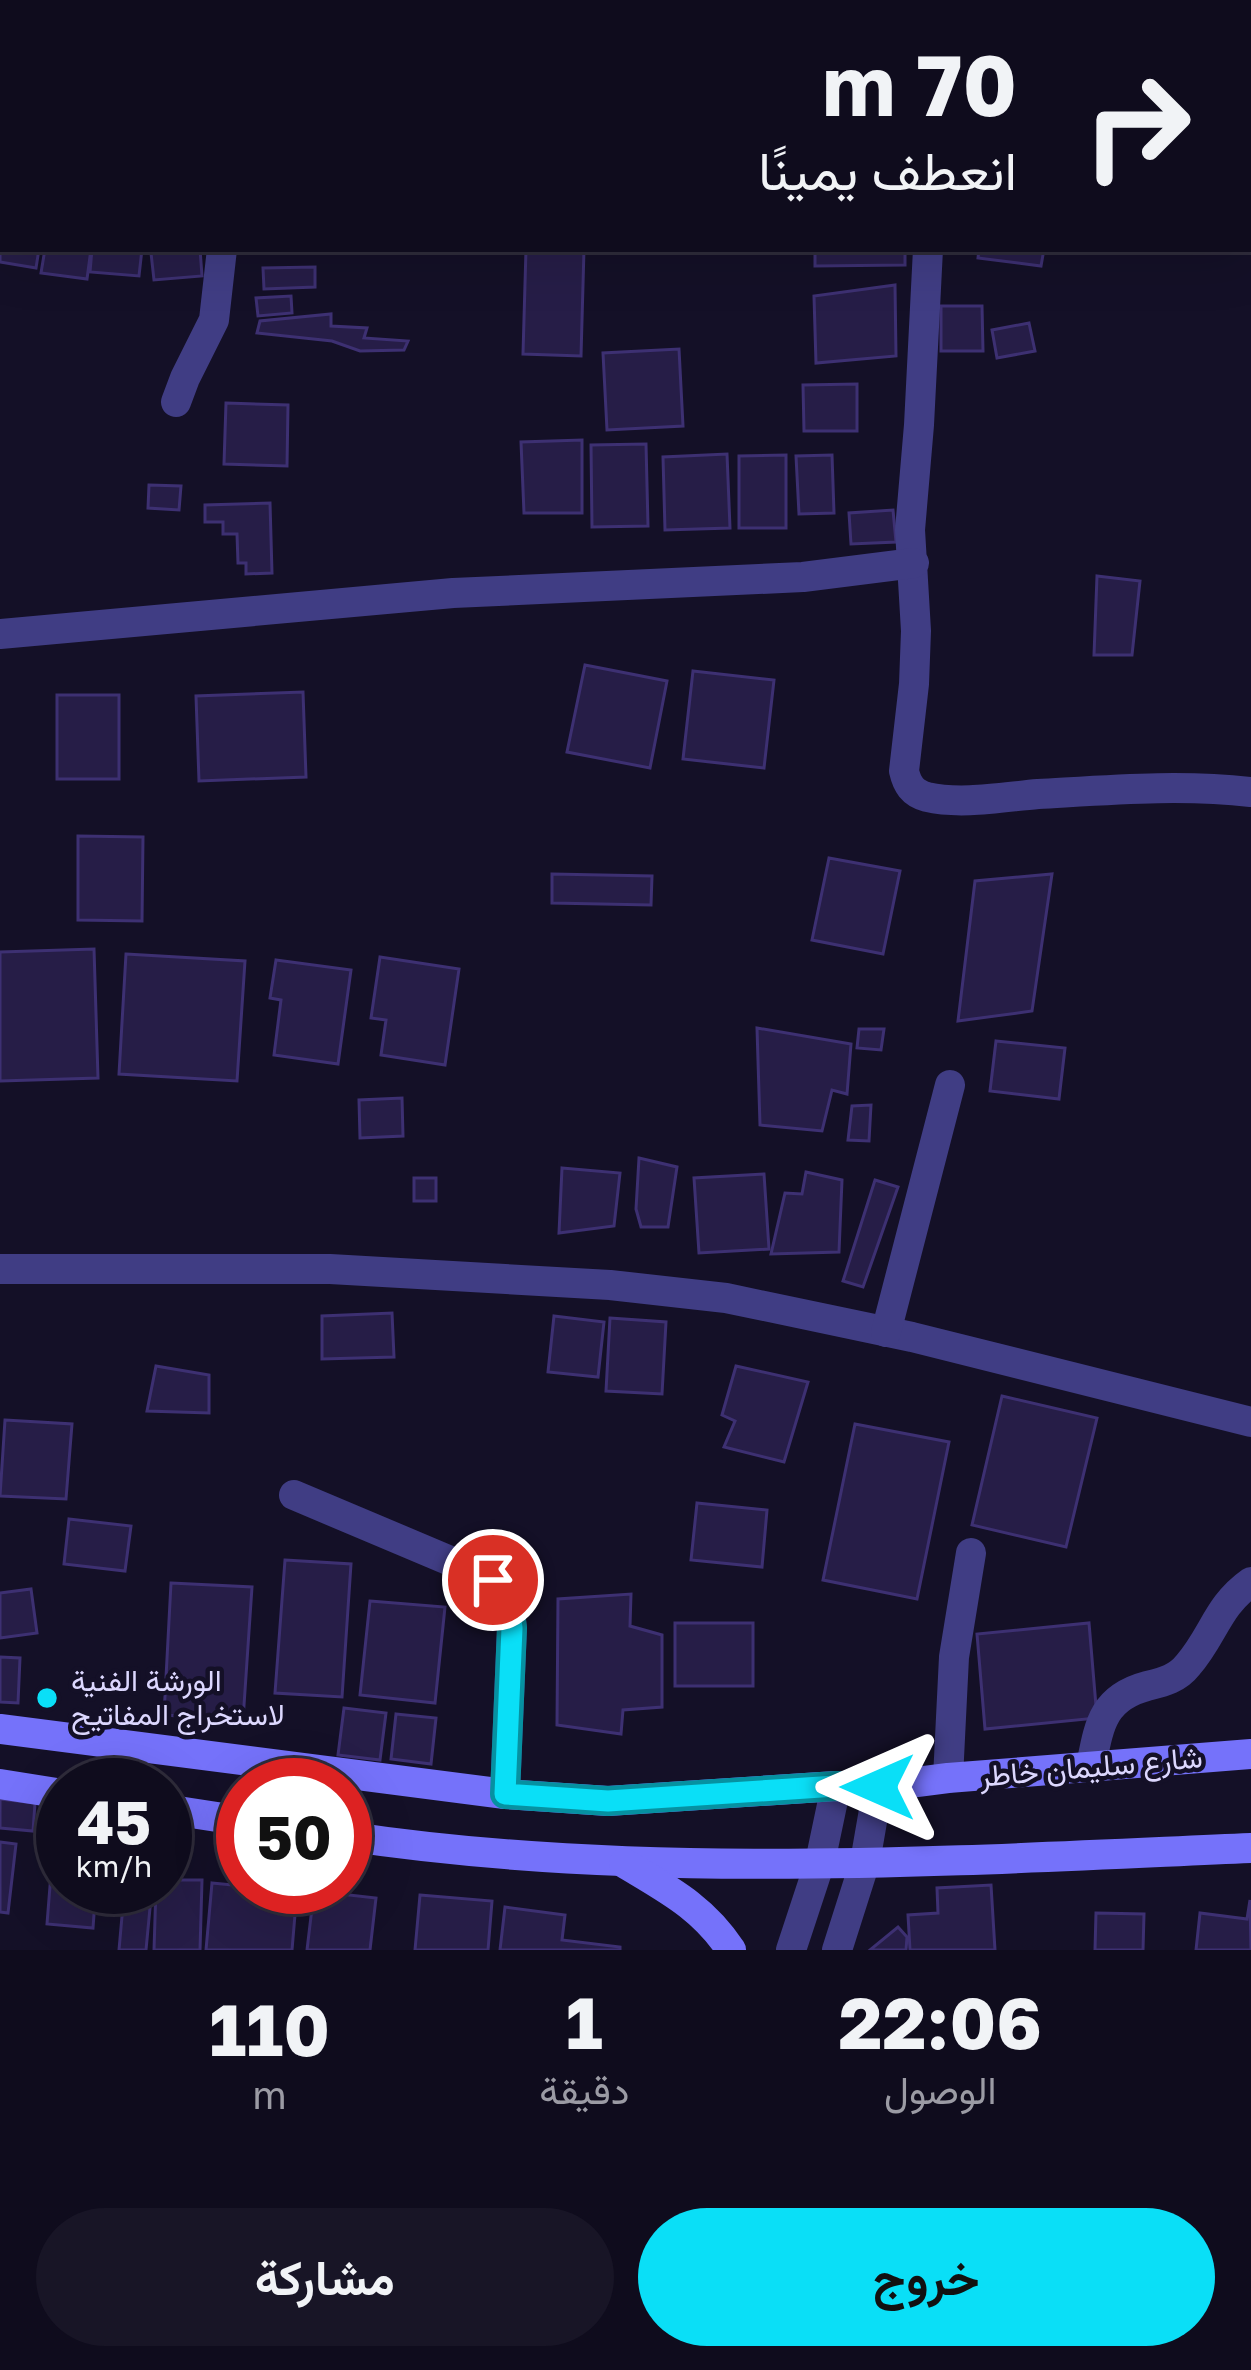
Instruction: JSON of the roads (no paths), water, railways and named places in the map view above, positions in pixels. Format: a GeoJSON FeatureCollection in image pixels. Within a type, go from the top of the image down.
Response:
{"type":"FeatureCollection","features":[{"type":"Feature","properties":{"kind":"main road","name":"شارع سليمان خاطر"},"geometry":{"type":"LineString","coordinates":[[0,1730],[505,1794],[608,1801],[878,1787],[1251,1754]]}},
{"type":"Feature","properties":{"kind":"main road"},"geometry":{"type":"LineString","coordinates":[[0,1784],[36,1790]]}},
{"type":"Feature","properties":{"kind":"main road"},"geometry":{"type":"LineString","coordinates":[[372,1839],[624,1863],[866,1862],[1251,1848]]}},
{"type":"Feature","properties":{"kind":"main road"},"geometry":{"type":"LineString","coordinates":[[624,1863],[714,1924],[731,1950]]}},
{"type":"Feature","properties":{"kind":"street"},"geometry":{"type":"LineString","coordinates":[[486,0],[508,0]]}},
{"type":"Feature","properties":{"kind":"street"},"geometry":{"type":"LineString","coordinates":[[176,402],[214,320],[222,252]]}},
{"type":"Feature","properties":{"kind":"street"},"geometry":{"type":"LineString","coordinates":[[928,252],[910,530],[914,684],[904,771],[908,784],[926,796],[960,799],[1121,789],[1251,792]]}},
{"type":"Feature","properties":{"kind":"street"},"geometry":{"type":"LineString","coordinates":[[0,634],[453,593],[802,577],[914,563]]}},
{"type":"Feature","properties":{"kind":"street"},"geometry":{"type":"LineString","coordinates":[[886,1331],[950,1085]]}},
{"type":"Feature","properties":{"kind":"street"},"geometry":{"type":"LineString","coordinates":[[0,1269],[331,1269],[610,1285],[725,1298],[886,1331],[1251,1421]]}},
{"type":"Feature","properties":{"kind":"street"},"geometry":{"type":"LineString","coordinates":[[294,1495],[493,1580],[507,1591],[512,1628],[505,1794]]}},
{"type":"Feature","properties":{"kind":"street"},"geometry":{"type":"LineString","coordinates":[[948,1778],[954,1657],[971,1553]]}},
{"type":"Feature","properties":{"kind":"street"},"geometry":{"type":"LineString","coordinates":[[1091,1766],[1110,1706],[1139,1688],[1176,1677],[1197,1654],[1234,1594],[1251,1582]]}},
{"type":"Feature","properties":{"kind":"street"},"geometry":{"type":"LineString","coordinates":[[791,1950],[820,1862],[836,1786]]}},
{"type":"Feature","properties":{"kind":"street"},"geometry":{"type":"LineString","coordinates":[[837,1950],[866,1862],[878,1787]]}},
{"type":"Feature","properties":{"kind":"place","name":"الورشة الفنية لاستخراج المفاتيح"},"geometry":{"type":"Point","coordinates":[47,1698]}}]}
